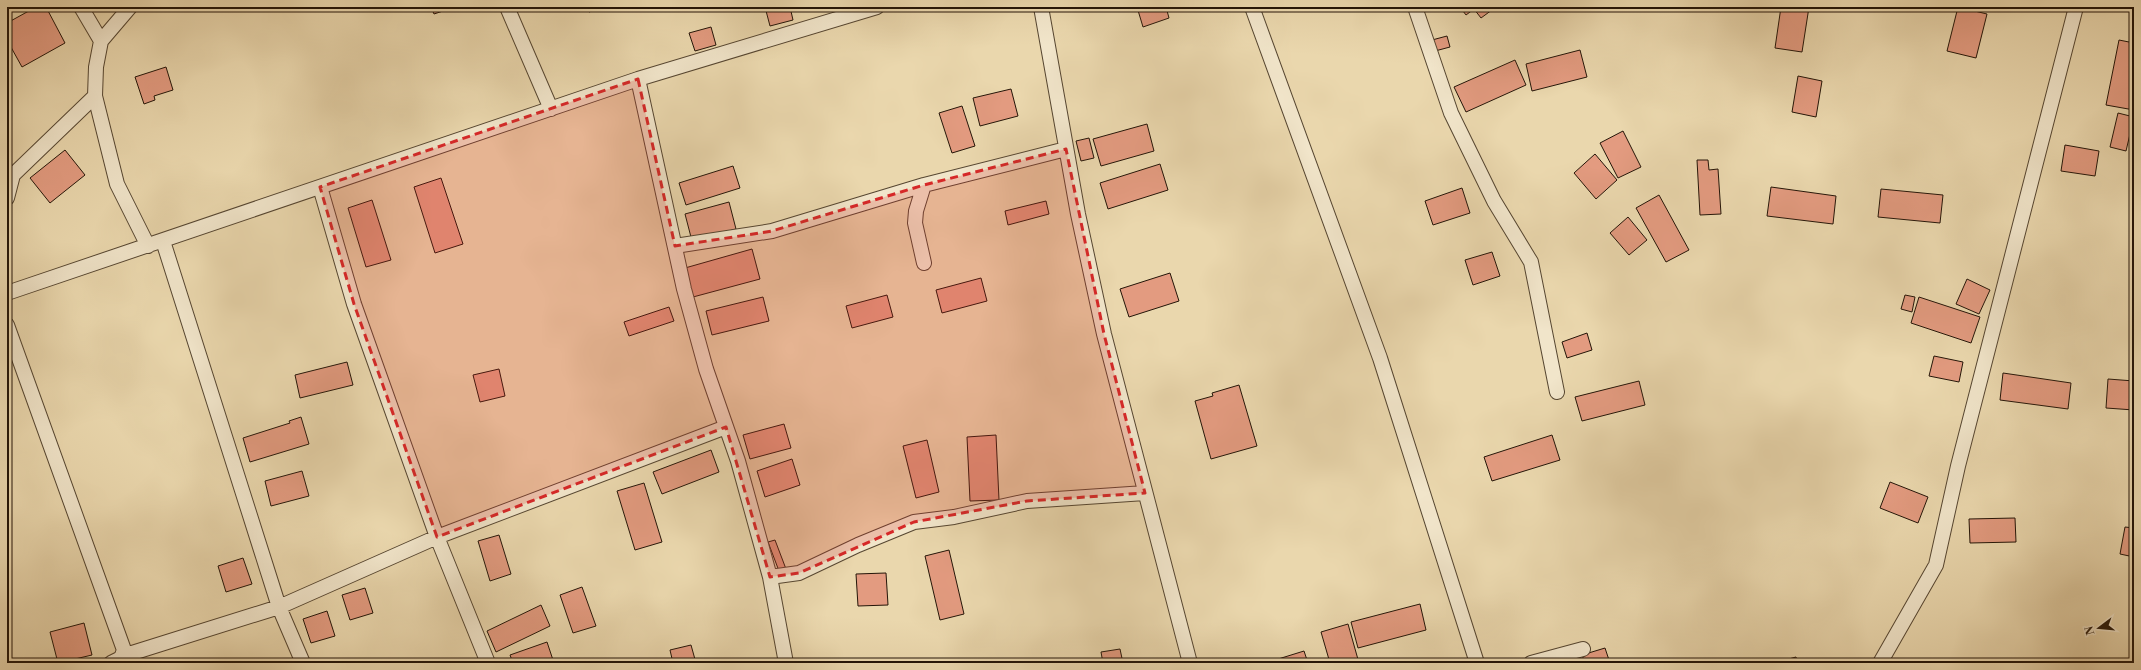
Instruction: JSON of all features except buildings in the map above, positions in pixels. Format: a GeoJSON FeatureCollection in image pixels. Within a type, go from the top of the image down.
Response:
{"type":"FeatureCollection","features":[{"type":"Feature","properties":{"kind":"street"},"geometry":{"type":"LineString","coordinates":[[81,7],[100,41]]}},
{"type":"Feature","properties":{"kind":"street"},"geometry":{"type":"LineString","coordinates":[[130,7],[100,41],[96,67],[95,96],[117,184],[148,246]]}},
{"type":"Feature","properties":{"kind":"street"},"geometry":{"type":"LineString","coordinates":[[506,7],[551,109]]}},
{"type":"Feature","properties":{"kind":"street"},"geometry":{"type":"LineString","coordinates":[[1041,7],[1066,149],[1104,334],[1190,663]]}},
{"type":"Feature","properties":{"kind":"street"},"geometry":{"type":"LineString","coordinates":[[1252,7],[1380,358],[1477,663]]}},
{"type":"Feature","properties":{"kind":"street"},"geometry":{"type":"LineString","coordinates":[[1415,7],[1451,113],[1494,201],[1531,262],[1557,392]]}},
{"type":"Feature","properties":{"kind":"street"},"geometry":{"type":"LineString","coordinates":[[1880,663],[1936,565],[1960,458],[2076,7]]}},
{"type":"Feature","properties":{"kind":"street"},"geometry":{"type":"LineString","coordinates":[[7,293],[638,79],[869,8]]}},
{"type":"Feature","properties":{"kind":"street"},"geometry":{"type":"LineString","coordinates":[[638,79],[675,246],[706,368],[738,461],[770,577],[786,663]]}},
{"type":"Feature","properties":{"kind":"street"},"geometry":{"type":"LineString","coordinates":[[7,198],[13,175],[95,96]]}},
{"type":"Feature","properties":{"kind":"street"},"geometry":{"type":"LineString","coordinates":[[675,246],[772,230],[924,185],[1066,149]]}},
{"type":"Feature","properties":{"kind":"street"},"geometry":{"type":"LineString","coordinates":[[924,185],[916,211],[915,223],[924,263]]}},
{"type":"Feature","properties":{"kind":"street"},"geometry":{"type":"LineString","coordinates":[[320,187],[354,304],[437,537],[488,663]]}},
{"type":"Feature","properties":{"kind":"street"},"geometry":{"type":"LineString","coordinates":[[163,241],[280,606],[303,663]]}},
{"type":"Feature","properties":{"kind":"street"},"geometry":{"type":"LineString","coordinates":[[7,325],[124,650],[123,659],[280,606],[437,537],[726,427]]}},
{"type":"Feature","properties":{"kind":"street"},"geometry":{"type":"LineString","coordinates":[[770,577],[799,573],[858,545],[914,522],[954,517],[1027,501],[1145,493]]}},
{"type":"Feature","properties":{"kind":"street"},"geometry":{"type":"LineString","coordinates":[[1531,663],[1583,649]]}},
{"type":"Feature","properties":{"kind":"highlighted area"},"geometry":{"type":"Polygon","coordinates":[[[638,79],[675,246],[772,231],[924,185],[1066,149],[1104,334],[1145,493],[1027,501],[914,522],[799,573],[770,577],[726,427],[437,537],[354,304],[320,187],[638,79]]]}}]}
